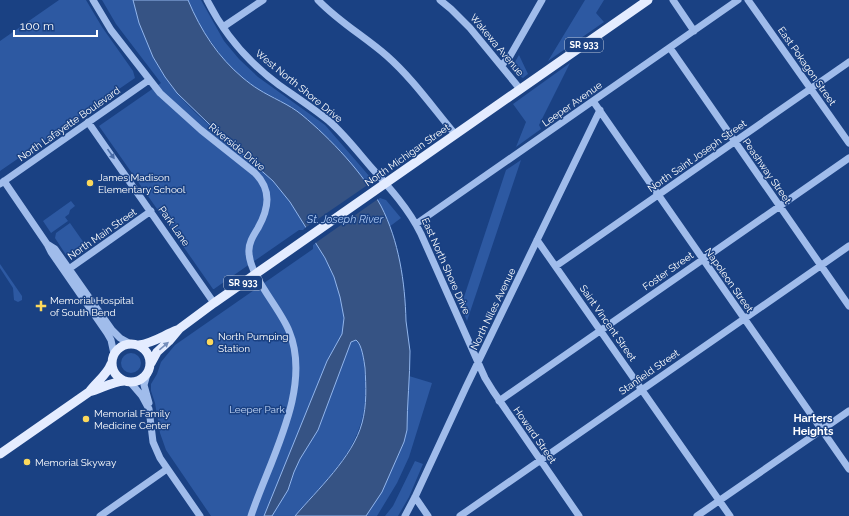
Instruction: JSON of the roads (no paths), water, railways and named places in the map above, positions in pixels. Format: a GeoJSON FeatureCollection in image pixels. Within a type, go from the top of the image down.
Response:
{"type":"FeatureCollection","features":[{"type":"Feature","properties":{"kind":"main road","name":"North Michigan Street"},"geometry":{"type":"LineString","coordinates":[[150,363],[156,352],[169,341],[179,329],[214,303],[648,0]]}},
{"type":"Feature","properties":{"kind":"main road","name":"North Michigan Street"},"geometry":{"type":"LineString","coordinates":[[134,344],[149,343],[164,334],[179,329]]}},
{"type":"Feature","properties":{"kind":"main road","name":"SR 933"},"geometry":{"type":"LineString","coordinates":[[114,354],[118,348],[134,344]]}},
{"type":"Feature","properties":{"kind":"main road"},"geometry":{"type":"LineString","coordinates":[[134,344],[147,352],[150,363]]}},
{"type":"Feature","properties":{"kind":"main road"},"geometry":{"type":"LineString","coordinates":[[89,392],[96,382],[106,373],[114,354]]}},
{"type":"Feature","properties":{"kind":"main road","name":"SR 933"},"geometry":{"type":"LineString","coordinates":[[147,374],[150,363]]}},
{"type":"Feature","properties":{"kind":"main road"},"geometry":{"type":"LineString","coordinates":[[111,364],[115,374],[127,382]]}},
{"type":"Feature","properties":{"kind":"main road"},"geometry":{"type":"LineString","coordinates":[[0,454],[89,392],[113,383],[139,380],[147,374]]}},
{"type":"Feature","properties":{"kind":"street","name":"Riverside Drive"},"geometry":{"type":"LineString","coordinates":[[93,0],[111,30],[149,80],[176,108],[255,173],[264,184],[267,191],[267,205],[264,216],[252,239],[249,257],[261,284],[289,329],[293,340],[297,364],[294,391],[287,418],[250,516]]}},
{"type":"Feature","properties":{"kind":"street","name":"West North Shore Drive"},"geometry":{"type":"LineString","coordinates":[[207,0],[213,13],[242,52],[267,76],[330,121],[385,183]]}},
{"type":"Feature","properties":{"kind":"street"},"geometry":{"type":"LineString","coordinates":[[223,27],[263,0]]}},
{"type":"Feature","properties":{"kind":"street"},"geometry":{"type":"LineString","coordinates":[[318,0],[334,16],[379,50],[401,70],[455,134]]}},
{"type":"Feature","properties":{"kind":"street","name":"Wakewa Avenue"},"geometry":{"type":"LineString","coordinates":[[440,0],[470,28],[502,65],[520,89]]}},
{"type":"Feature","properties":{"kind":"street"},"geometry":{"type":"LineString","coordinates":[[502,65],[510,56],[542,0]]}},
{"type":"Feature","properties":{"kind":"street"},"geometry":{"type":"LineString","coordinates":[[673,0],[694,31]]}},
{"type":"Feature","properties":{"kind":"street","name":"Leeper Avenue"},"geometry":{"type":"LineString","coordinates":[[416,224],[738,0]]}},
{"type":"Feature","properties":{"kind":"street","name":"East Pokagon Street"},"geometry":{"type":"LineString","coordinates":[[748,0],[849,143]]}},
{"type":"Feature","properties":{"kind":"street","name":"Peashway Street"},"geometry":{"type":"LineString","coordinates":[[670,48],[849,306]]}},
{"type":"Feature","properties":{"kind":"street","name":"North Saint Joseph Street"},"geometry":{"type":"LineString","coordinates":[[556,266],[849,62]]}},
{"type":"Feature","properties":{"kind":"street","name":"North Lafayette Boulevard"},"geometry":{"type":"LineString","coordinates":[[2,182],[149,80]]}},
{"type":"Feature","properties":{"kind":"street","name":"Napoleon Street"},"geometry":{"type":"LineString","coordinates":[[593,101],[849,469]]}},
{"type":"Feature","properties":{"kind":"street","name":"North Niles Avenue"},"geometry":{"type":"LineString","coordinates":[[405,516],[600,110]]}},
{"type":"Feature","properties":{"kind":"street","name":"Park Lane"},"geometry":{"type":"LineString","coordinates":[[88,122],[214,303]]}},
{"type":"Feature","properties":{"kind":"street","name":"Foster Street"},"geometry":{"type":"LineString","coordinates":[[499,401],[849,158]]}},
{"type":"Feature","properties":{"kind":"street"},"geometry":{"type":"LineString","coordinates":[[2,182],[47,244],[50,252],[67,271],[112,330],[120,338],[134,344]]}},
{"type":"Feature","properties":{"kind":"street","name":"East North Shore Drive"},"geometry":{"type":"LineString","coordinates":[[385,183],[416,224],[478,364]]}},
{"type":"Feature","properties":{"kind":"street","name":"North Main Street"},"geometry":{"type":"LineString","coordinates":[[67,271],[151,212]]}},
{"type":"Feature","properties":{"kind":"street","name":"Saint Vincent Street"},"geometry":{"type":"LineString","coordinates":[[537,240],[730,516]]}},
{"type":"Feature","properties":{"kind":"street","name":"Stanfield Street"},"geometry":{"type":"LineString","coordinates":[[460,516],[849,246]]}},
{"type":"Feature","properties":{"kind":"street"},"geometry":{"type":"LineString","coordinates":[[67,271],[107,333],[114,354]]}},
{"type":"Feature","properties":{"kind":"street","name":"Howard Street"},"geometry":{"type":"LineString","coordinates":[[478,364],[499,401],[579,516]]}},
{"type":"Feature","properties":{"kind":"street"},"geometry":{"type":"LineString","coordinates":[[147,374],[144,385],[149,402],[155,447],[167,469],[200,516]]}},
{"type":"Feature","properties":{"kind":"street"},"geometry":{"type":"LineString","coordinates":[[127,382],[142,396],[149,409]]}},
{"type":"Feature","properties":{"kind":"street"},"geometry":{"type":"LineString","coordinates":[[697,516],[849,411]]}},
{"type":"Feature","properties":{"kind":"street"},"geometry":{"type":"LineString","coordinates":[[100,516],[167,469]]}},
{"type":"Feature","properties":{"kind":"street"},"geometry":{"type":"LineString","coordinates":[[415,497],[428,516]]}},
{"type":"Feature","properties":{"kind":"water","name":"St. Joseph River"},"geometry":{"type":"Polygon","coordinates":[[[133,0],[188,0],[211,43],[234,70],[250,84],[286,104],[313,124],[356,169],[374,194],[387,219],[397,247],[400,262],[410,351],[407,430],[404,442],[382,492],[366,516],[295,516],[343,461],[357,436],[362,423],[366,389],[365,368],[361,349],[356,340],[351,342],[318,430],[300,459],[288,490],[272,516],[264,516],[327,361],[342,334],[344,318],[340,297],[334,277],[325,258],[290,202],[273,181],[209,124],[177,93],[165,77],[153,57],[139,23],[133,0]]]}},
{"type":"Feature","properties":{"kind":"place","name":"James Madison Elementary School"},"geometry":{"type":"Point","coordinates":[90,183]}},
{"type":"Feature","properties":{"kind":"place","name":"Memorial Hospital of South Bend"},"geometry":{"type":"Point","coordinates":[41,306]}},
{"type":"Feature","properties":{"kind":"place","name":"North Pumping Station"},"geometry":{"type":"Point","coordinates":[210,342]}},
{"type":"Feature","properties":{"kind":"place","name":"Memorial Family Medicine Center"},"geometry":{"type":"Point","coordinates":[86,419]}},
{"type":"Feature","properties":{"kind":"place","name":"Memorial Skyway"},"geometry":{"type":"Point","coordinates":[27,462]}},
{"type":"Feature","properties":{"kind":"district","name":"Harters Heights"},"geometry":{"type":"Point","coordinates":[813,424]}},
{"type":"Feature","properties":{"kind":"park label","name":"Leeper Park"},"geometry":{"type":"Point","coordinates":[257,409]}}]}
